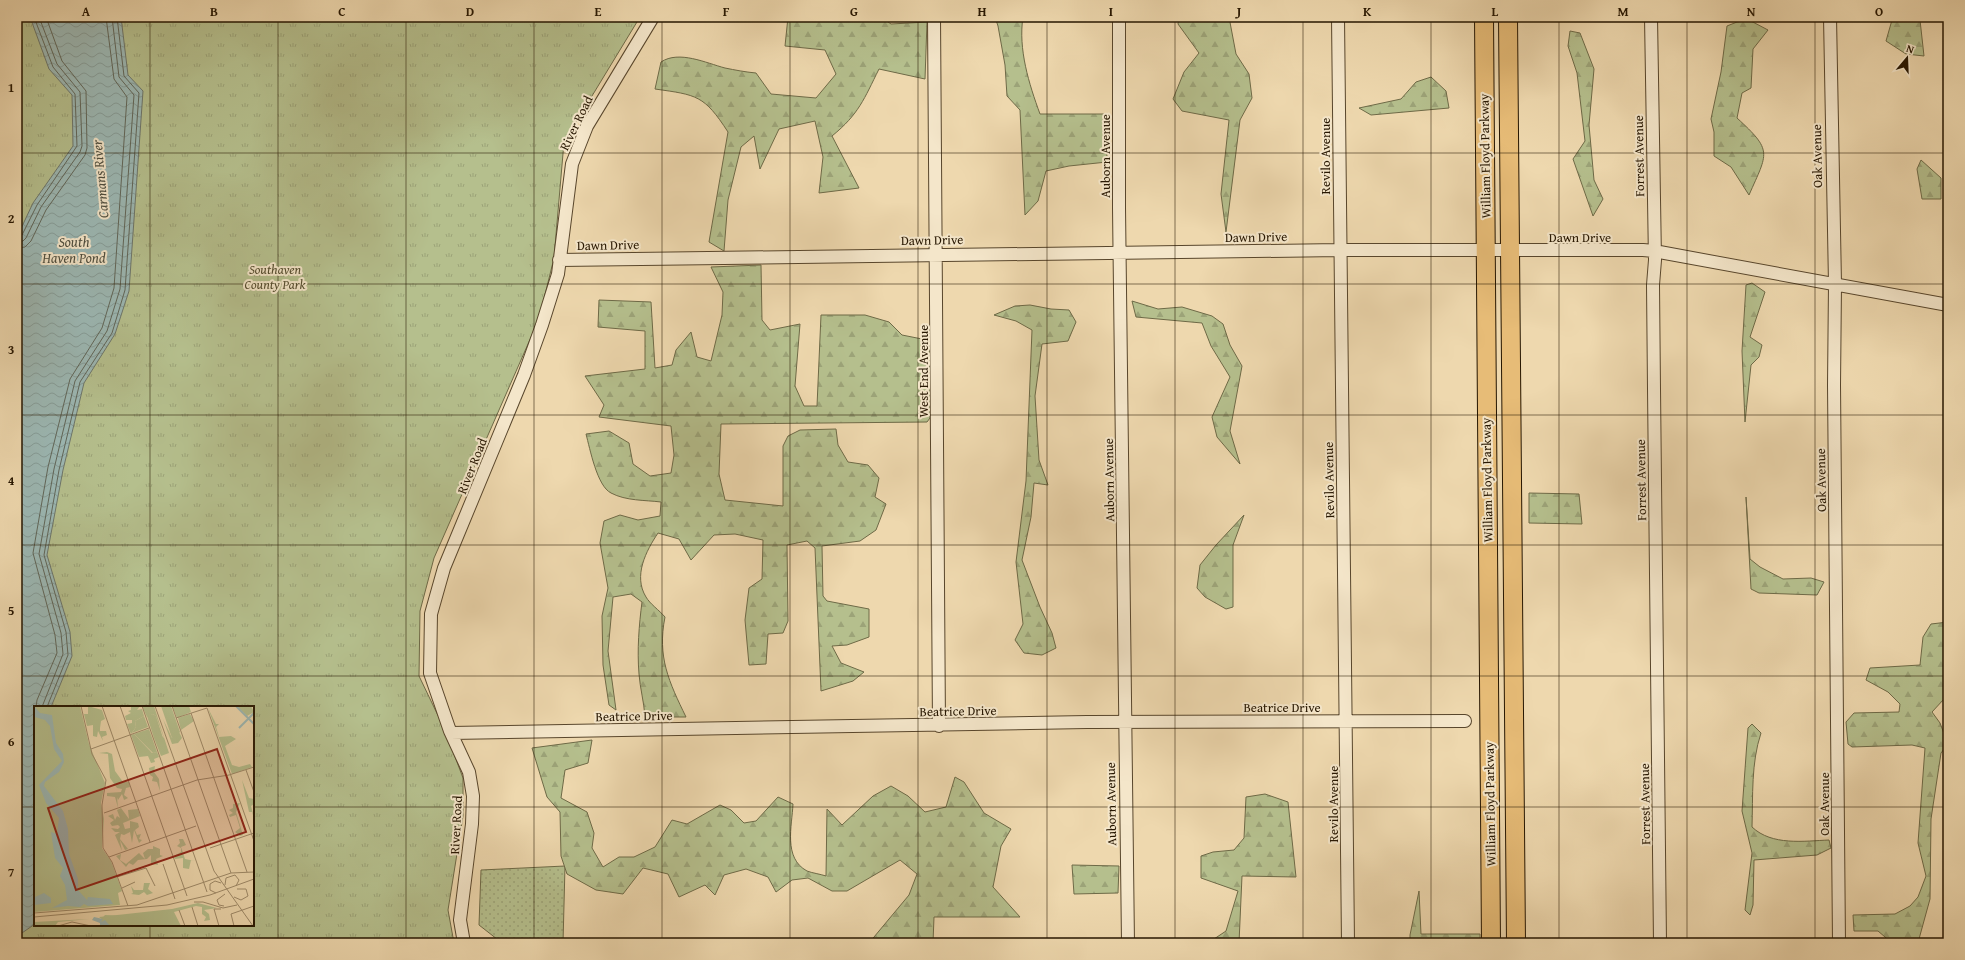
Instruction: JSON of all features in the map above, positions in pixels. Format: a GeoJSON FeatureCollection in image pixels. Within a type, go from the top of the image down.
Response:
{"type":"FeatureCollection","features":[{"type":"Feature","properties":{"kind":"highway","name":"William Floyd Parkway"},"geometry":{"type":"LineString","coordinates":[[1484,17],[1491,943]]}},
{"type":"Feature","properties":{"kind":"highway","name":"William Floyd Parkway"},"geometry":{"type":"LineString","coordinates":[[1508,17],[1516,943]]}},
{"type":"Feature","properties":{"kind":"street","name":"River Road"},"geometry":{"type":"LineString","coordinates":[[464,943],[460,920],[472,824],[472,796],[469,772],[452,733],[430,673],[431,614],[444,568],[524,375],[558,274],[572,164],[587,126],[653,17]]}},
{"type":"Feature","properties":{"kind":"street","name":"West End Avenue"},"geometry":{"type":"LineString","coordinates":[[934,17],[939,726]]}},
{"type":"Feature","properties":{"kind":"street","name":"Auborn Avenue"},"geometry":{"type":"LineString","coordinates":[[1119,17],[1120,252],[1124,525],[1124,723],[1128,943]]}},
{"type":"Feature","properties":{"kind":"street","name":"Revilo Avenue"},"geometry":{"type":"LineString","coordinates":[[1338,17],[1348,943]]}},
{"type":"Feature","properties":{"kind":"street","name":"Forrest Avenue"},"geometry":{"type":"LineString","coordinates":[[1651,17],[1655,260],[1653,285],[1660,943]]}},
{"type":"Feature","properties":{"kind":"street","name":"Oak Avenue"},"geometry":{"type":"LineString","coordinates":[[1830,17],[1831,176],[1834,284],[1839,943]]}},
{"type":"Feature","properties":{"kind":"street","name":"Dawn Drive"},"geometry":{"type":"LineString","coordinates":[[559,260],[1340,250],[1485,252],[1654,251],[1948,305]]}},
{"type":"Feature","properties":{"kind":"street","name":"Beatrice Drive"},"geometry":{"type":"LineString","coordinates":[[452,733],[1124,723],[1465,721]]}},
{"type":"Feature","properties":{"kind":"green space","name":"Southaven County Park"},"geometry":{"type":"Polygon","coordinates":[[[17,17],[640,17],[564,142],[554,258],[539,319],[434,558],[420,611],[419,676],[445,730],[463,778],[463,816],[448,910],[454,943],[17,943],[17,17]]]}},
{"type":"Feature","properties":{"kind":"green space"},"geometry":{"type":"Polygon","coordinates":[[[788,17],[881,17],[891,24],[927,22],[925,79],[879,69],[860,106],[849,120],[832,136],[859,188],[819,193],[823,157],[815,121],[779,129],[760,169],[754,136],[741,147],[728,200],[724,251],[709,242],[728,132],[712,111],[698,99],[690,95],[655,89],[661,62],[676,57],[684,57],[725,68],[756,73],[771,94],[816,98],[836,74],[825,50],[785,46],[788,17]]]}},
{"type":"Feature","properties":{"kind":"green space"},"geometry":{"type":"Polygon","coordinates":[[[995,17],[1023,17],[1023,54],[1028,79],[1040,114],[1106,114],[1107,162],[1069,166],[1046,171],[1038,201],[1025,215],[1020,110],[1007,96],[1005,65],[995,17]]]}},
{"type":"Feature","properties":{"kind":"green space"},"geometry":{"type":"Polygon","coordinates":[[[1179,17],[1229,17],[1236,54],[1249,74],[1252,98],[1240,120],[1226,232],[1221,194],[1229,120],[1182,111],[1173,99],[1184,72],[1199,53],[1178,24],[1179,17]]]}},
{"type":"Feature","properties":{"kind":"green space"},"geometry":{"type":"Polygon","coordinates":[[[1891,17],[1927,17],[1920,20],[1924,56],[1906,54],[1886,41],[1892,20],[1891,17]]]}},
{"type":"Feature","properties":{"kind":"green space"},"geometry":{"type":"Polygon","coordinates":[[[1749,20],[1768,30],[1753,49],[1751,88],[1742,93],[1737,118],[1757,138],[1764,153],[1760,169],[1749,195],[1731,167],[1714,156],[1714,132],[1711,119],[1721,72],[1727,26],[1737,22],[1749,20]]]}},
{"type":"Feature","properties":{"kind":"green space"},"geometry":{"type":"Polygon","coordinates":[[[1570,31],[1580,33],[1594,69],[1589,125],[1594,180],[1603,199],[1593,216],[1573,159],[1585,141],[1577,73],[1568,46],[1570,31]]]}},
{"type":"Feature","properties":{"kind":"green space"},"geometry":{"type":"Polygon","coordinates":[[[1431,77],[1446,91],[1449,108],[1371,115],[1359,108],[1401,99],[1416,82],[1431,77]]]}},
{"type":"Feature","properties":{"kind":"green space"},"geometry":{"type":"Polygon","coordinates":[[[1921,160],[1941,178],[1941,199],[1922,199],[1917,169],[1921,160]]]}},
{"type":"Feature","properties":{"kind":"green space"},"geometry":{"type":"Polygon","coordinates":[[[761,265],[762,320],[770,330],[800,324],[795,386],[804,406],[817,406],[821,315],[865,315],[889,322],[902,335],[932,341],[930,418],[927,422],[721,424],[719,474],[725,500],[783,506],[783,446],[788,436],[800,430],[836,429],[838,445],[848,462],[868,465],[879,478],[875,497],[886,504],[876,530],[860,541],[822,546],[823,596],[827,601],[869,609],[869,637],[847,645],[832,646],[841,663],[864,672],[853,681],[821,691],[815,548],[807,541],[787,545],[788,621],[783,633],[768,634],[766,664],[749,665],[745,620],[749,588],[762,579],[763,540],[735,534],[714,535],[691,560],[679,539],[658,533],[649,548],[643,564],[641,572],[642,589],[652,605],[665,617],[663,645],[666,669],[674,692],[686,717],[645,717],[638,665],[642,602],[631,594],[613,597],[608,651],[616,710],[609,705],[603,665],[602,616],[608,588],[600,543],[604,521],[620,515],[638,520],[660,516],[661,502],[623,498],[606,489],[598,475],[586,434],[609,431],[629,443],[633,464],[650,476],[671,473],[674,455],[671,426],[599,417],[604,405],[585,376],[645,369],[645,331],[598,327],[599,300],[651,302],[655,368],[672,365],[676,350],[691,332],[697,357],[711,361],[722,315],[723,292],[711,267],[761,265]]]}},
{"type":"Feature","properties":{"kind":"green space"},"geometry":{"type":"Polygon","coordinates":[[[1752,283],[1765,292],[1750,337],[1762,345],[1759,357],[1751,365],[1745,422],[1742,351],[1746,285],[1752,283]]]}},
{"type":"Feature","properties":{"kind":"green space"},"geometry":{"type":"Polygon","coordinates":[[[1132,301],[1158,309],[1182,307],[1212,316],[1223,324],[1230,345],[1242,366],[1230,431],[1240,464],[1217,437],[1212,417],[1230,377],[1211,346],[1202,323],[1136,317],[1132,301]]]}},
{"type":"Feature","properties":{"kind":"green space"},"geometry":{"type":"Polygon","coordinates":[[[1030,305],[1051,309],[1069,310],[1076,322],[1068,341],[1042,344],[1035,396],[1039,460],[1048,485],[1034,483],[1031,517],[1022,560],[1040,607],[1052,633],[1056,648],[1042,655],[1024,653],[1015,640],[1023,624],[1016,562],[1026,481],[1032,330],[1016,321],[994,315],[1015,306],[1030,305]]]}},
{"type":"Feature","properties":{"kind":"green space"},"geometry":{"type":"Polygon","coordinates":[[[1529,493],[1579,494],[1582,524],[1529,523],[1529,493]]]}},
{"type":"Feature","properties":{"kind":"green space"},"geometry":{"type":"Polygon","coordinates":[[[1746,497],[1750,559],[1760,567],[1783,579],[1811,578],[1824,582],[1817,595],[1759,593],[1751,589],[1746,497]]]}},
{"type":"Feature","properties":{"kind":"green space"},"geometry":{"type":"Polygon","coordinates":[[[1244,515],[1233,545],[1233,607],[1226,609],[1205,597],[1197,588],[1200,565],[1216,545],[1244,515]]]}},
{"type":"Feature","properties":{"kind":"green space"},"geometry":{"type":"Polygon","coordinates":[[[1948,622],[1948,688],[1944,699],[1932,712],[1940,723],[1948,744],[1941,753],[1931,819],[1930,899],[1919,939],[1920,943],[1892,943],[1878,931],[1854,931],[1853,915],[1895,914],[1910,906],[1918,897],[1926,876],[1918,843],[1925,748],[1912,745],[1852,747],[1848,744],[1846,722],[1854,713],[1899,712],[1900,704],[1888,692],[1866,680],[1870,668],[1920,665],[1923,637],[1931,624],[1948,622]]]}},
{"type":"Feature","properties":{"kind":"green space"},"geometry":{"type":"Polygon","coordinates":[[[1752,724],[1761,733],[1754,768],[1752,827],[1760,833],[1779,840],[1829,840],[1831,848],[1817,855],[1754,860],[1753,905],[1750,915],[1745,910],[1752,853],[1742,811],[1748,728],[1752,724]]]}},
{"type":"Feature","properties":{"kind":"green space"},"geometry":{"type":"Polygon","coordinates":[[[592,740],[588,763],[565,770],[561,798],[587,812],[594,833],[592,848],[603,867],[619,857],[634,857],[655,847],[672,820],[687,824],[720,805],[731,810],[744,823],[756,821],[778,797],[793,804],[791,841],[792,850],[799,865],[807,871],[826,876],[827,809],[842,825],[873,796],[891,786],[908,796],[925,812],[946,807],[955,777],[964,782],[984,813],[1011,829],[1001,846],[993,887],[1020,917],[934,917],[933,943],[869,943],[909,895],[917,874],[900,860],[847,891],[832,891],[808,878],[792,880],[776,892],[768,877],[746,869],[724,875],[715,895],[705,885],[679,897],[668,874],[643,868],[623,894],[596,890],[567,874],[561,856],[560,812],[547,797],[532,748],[592,740]]]}},
{"type":"Feature","properties":{"kind":"green space"},"geometry":{"type":"Polygon","coordinates":[[[1265,794],[1288,802],[1296,877],[1242,876],[1239,943],[1208,943],[1226,931],[1238,891],[1201,878],[1201,856],[1213,852],[1234,850],[1244,838],[1246,797],[1265,794]]]}},
{"type":"Feature","properties":{"kind":"green space"},"geometry":{"type":"Polygon","coordinates":[[[1072,865],[1119,866],[1118,893],[1074,894],[1072,865]]]}},
{"type":"Feature","properties":{"kind":"green space"},"geometry":{"type":"Polygon","coordinates":[[[565,866],[563,943],[502,943],[479,925],[481,870],[565,866]]]}},
{"type":"Feature","properties":{"kind":"green space"},"geometry":{"type":"Polygon","coordinates":[[[1419,891],[1421,934],[1480,934],[1480,943],[1410,943],[1410,935],[1419,891]]]}},
{"type":"Feature","properties":{"kind":"water","name":"South Haven Pond"},"geometry":{"type":"Polygon","coordinates":[[[30,17],[121,17],[128,75],[143,91],[129,291],[115,334],[84,383],[63,470],[47,555],[70,632],[72,656],[51,706],[34,706],[34,925],[19,935],[17,943],[17,237],[33,203],[73,146],[72,95],[49,69],[30,17]]]}},
{"type":"Feature","properties":{"kind":"water label","name":"Carmans River"},"geometry":{"type":"Point","coordinates":[100,179]}}]}
